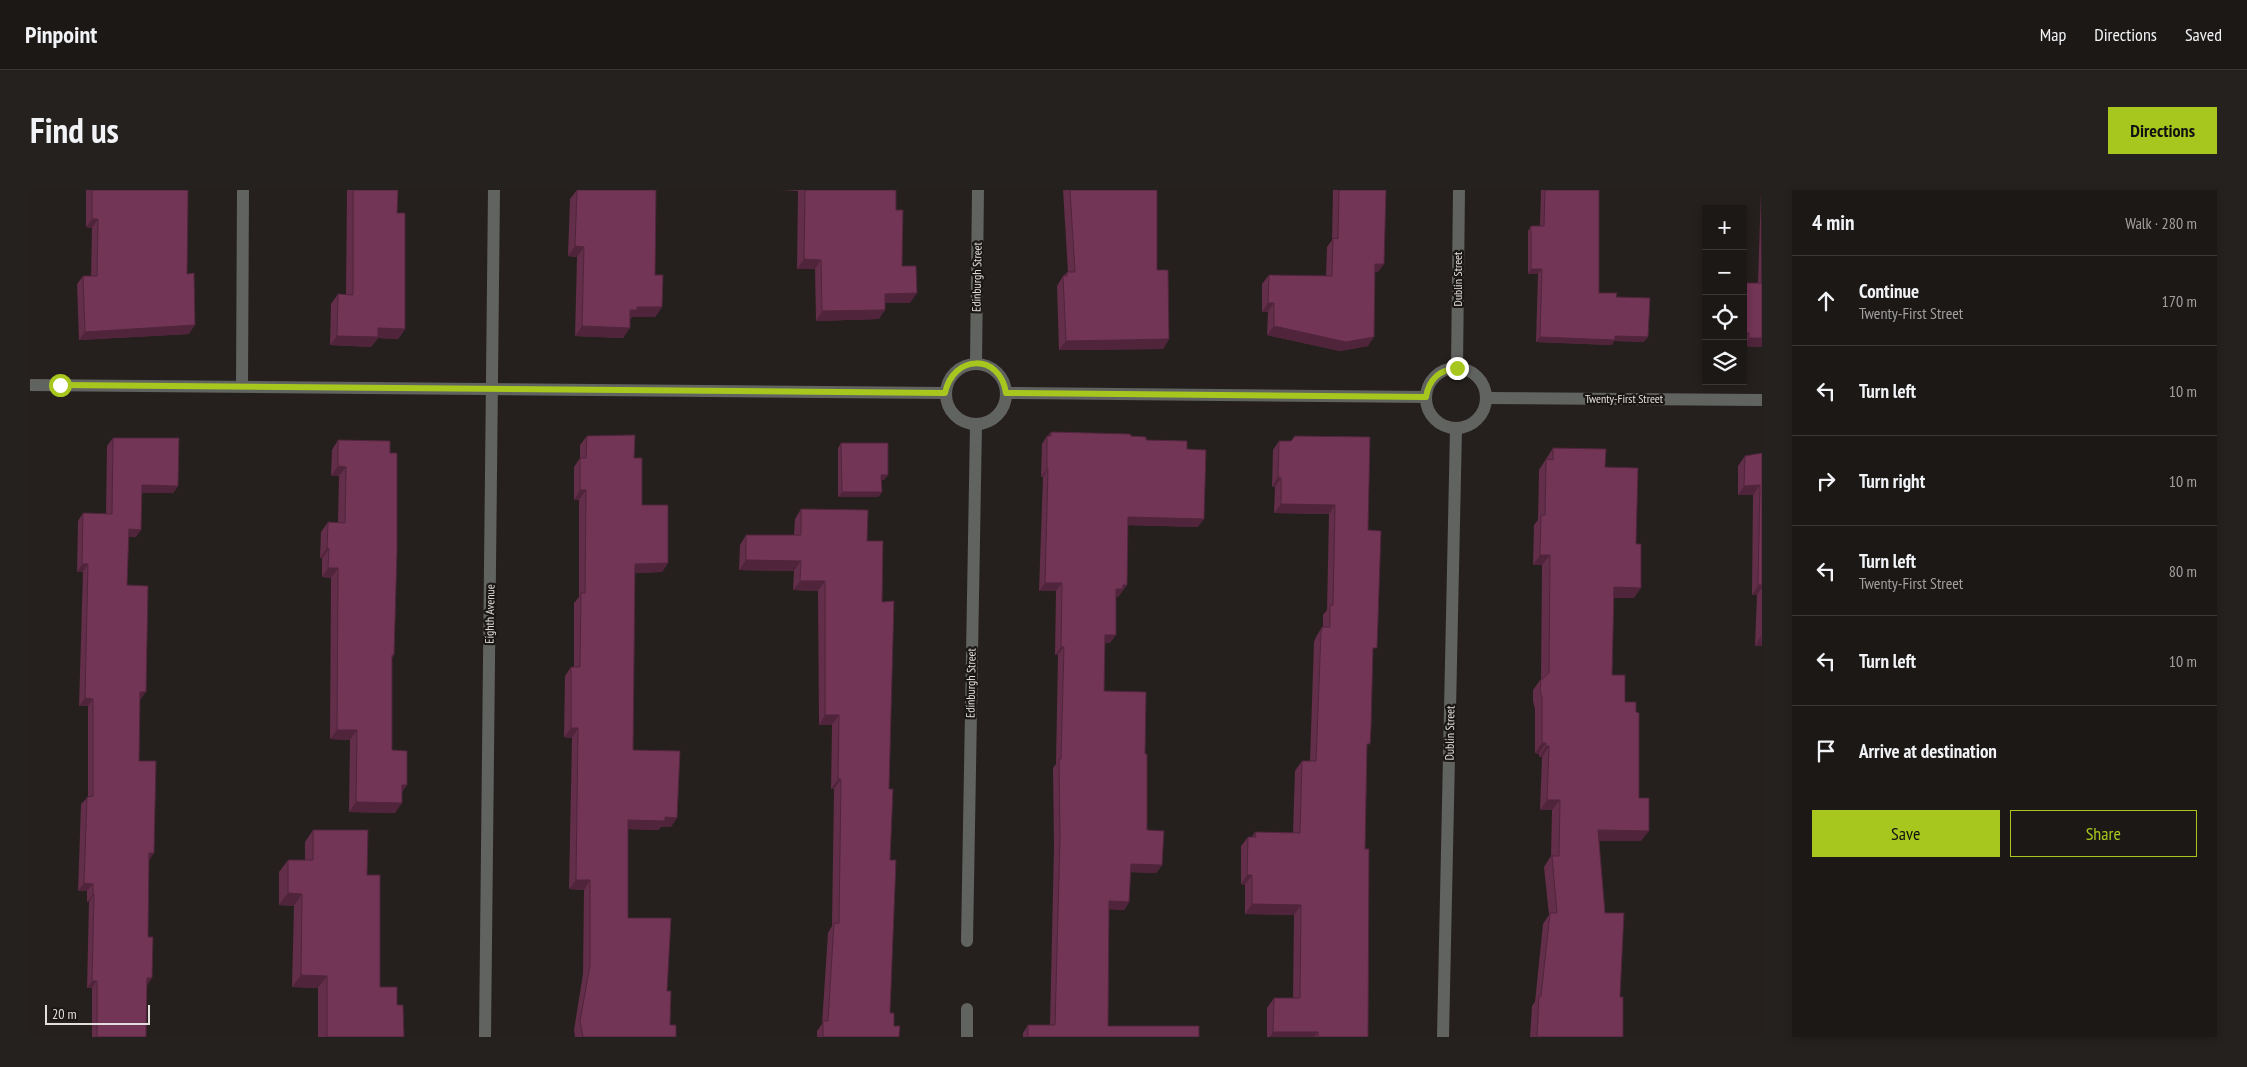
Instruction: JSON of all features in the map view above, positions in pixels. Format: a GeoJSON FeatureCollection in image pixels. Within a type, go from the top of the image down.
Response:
{"type":"FeatureCollection","features":[{"type":"Feature","properties":{"kind":"street"},"geometry":{"type":"LineString","coordinates":[[242,386],[244,190]]}},
{"type":"Feature","properties":{"kind":"street","name":"Eighth Avenue"},"geometry":{"type":"LineString","coordinates":[[485,1037],[494,190]]}},
{"type":"Feature","properties":{"kind":"street","name":"Edinburgh Street"},"geometry":{"type":"LineString","coordinates":[[976,363],[978,190]]}},
{"type":"Feature","properties":{"kind":"street","name":"Dublin Street"},"geometry":{"type":"LineString","coordinates":[[1457,368],[1459,190]]}},
{"type":"Feature","properties":{"kind":"street"},"geometry":{"type":"LineString","coordinates":[[976,363],[994,369],[1004,384],[1006,393],[1001,412],[986,423],[976,425],[966,423],[951,412],[946,402],[945,393],[952,375],[959,369],[976,363]]}},
{"type":"Feature","properties":{"kind":"street"},"geometry":{"type":"LineString","coordinates":[[1457,368],[1475,374],[1485,389],[1487,398],[1481,416],[1474,423],[1456,429],[1447,428],[1431,416],[1427,408],[1426,397],[1428,388],[1439,373],[1457,368]]}},
{"type":"Feature","properties":{"kind":"street"},"geometry":{"type":"LineString","coordinates":[[30,384],[945,393]]}},
{"type":"Feature","properties":{"kind":"street"},"geometry":{"type":"LineString","coordinates":[[1006,393],[1426,397]]}},
{"type":"Feature","properties":{"kind":"street","name":"Twenty-First Street"},"geometry":{"type":"LineString","coordinates":[[1487,398],[1762,400]]}},
{"type":"Feature","properties":{"kind":"street","name":"Edinburgh Street"},"geometry":{"type":"LineString","coordinates":[[967,941],[976,425]]}},
{"type":"Feature","properties":{"kind":"street","name":"Dublin Street"},"geometry":{"type":"LineString","coordinates":[[1443,1037],[1456,429]]}},
{"type":"Feature","properties":{"kind":"street"},"geometry":{"type":"LineString","coordinates":[[967,1009],[967,1037]]}},
{"type":"Feature","properties":{"kind":"building"},"geometry":{"type":"Polygon","coordinates":[[[92,190],[188,190],[187,274],[194,273],[195,325],[85,332],[83,276],[97,276],[98,219],[92,219],[92,190]]]}},
{"type":"Feature","properties":{"kind":"building"},"geometry":{"type":"Polygon","coordinates":[[[353,190],[398,190],[397,213],[405,213],[405,329],[378,328],[378,337],[337,336],[338,294],[353,295],[353,190]]]}},
{"type":"Feature","properties":{"kind":"building"},"geometry":{"type":"Polygon","coordinates":[[[577,190],[656,190],[655,275],[663,275],[662,307],[637,307],[637,310],[630,310],[630,328],[582,326],[584,247],[575,246],[577,190]]]}},
{"type":"Feature","properties":{"kind":"building"},"geometry":{"type":"Polygon","coordinates":[[[805,190],[896,190],[896,210],[903,210],[902,266],[916,266],[917,293],[885,294],[885,310],[822,311],[821,260],[804,259],[805,190]]]}},
{"type":"Feature","properties":{"kind":"building"},"geometry":{"type":"Polygon","coordinates":[[[1070,190],[1157,190],[1157,270],[1168,270],[1169,339],[1066,341],[1063,276],[1067,276],[1067,272],[1075,272],[1070,190]]]}},
{"type":"Feature","properties":{"kind":"building"},"geometry":{"type":"Polygon","coordinates":[[[1339,190],[1386,190],[1384,264],[1375,264],[1374,337],[1346,342],[1274,326],[1274,303],[1268,303],[1269,275],[1332,276],[1333,238],[1338,239],[1339,190]]]}},
{"type":"Feature","properties":{"kind":"building"},"geometry":{"type":"Polygon","coordinates":[[[1545,190],[1599,190],[1599,293],[1617,293],[1616,297],[1650,298],[1648,337],[1615,336],[1615,340],[1540,337],[1542,269],[1531,269],[1531,226],[1544,226],[1545,190]]]}},
{"type":"Feature","properties":{"kind":"building"},"geometry":{"type":"Polygon","coordinates":[[[1747,283],[1762,283],[1762,338],[1749,338],[1749,333],[1747,333],[1747,283]]]}},
{"type":"Feature","properties":{"kind":"building"},"geometry":{"type":"Polygon","coordinates":[[[1051,432],[1130,434],[1131,436],[1146,437],[1146,440],[1187,441],[1187,449],[1206,450],[1204,519],[1128,517],[1127,585],[1123,585],[1123,589],[1116,589],[1116,635],[1105,635],[1104,691],[1146,692],[1147,830],[1164,831],[1162,865],[1131,864],[1129,902],[1109,901],[1108,1026],[1199,1026],[1199,1037],[1028,1037],[1028,1025],[1055,1025],[1060,839],[1059,759],[1061,759],[1064,647],[1061,647],[1062,583],[1045,583],[1047,436],[1051,436],[1051,432]]]}},
{"type":"Feature","properties":{"kind":"building"},"geometry":{"type":"Polygon","coordinates":[[[635,435],[634,458],[642,458],[642,505],[668,505],[668,563],[635,564],[633,750],[680,751],[677,818],[665,817],[665,821],[628,820],[628,918],[671,918],[667,991],[671,991],[670,1025],[676,1025],[676,1037],[583,1037],[580,1021],[590,965],[590,880],[576,880],[578,728],[571,728],[571,667],[580,667],[581,593],[585,593],[586,490],[580,490],[580,458],[586,458],[587,436],[635,435]]]}},
{"type":"Feature","properties":{"kind":"building"},"geometry":{"type":"Polygon","coordinates":[[[1295,436],[1370,437],[1368,530],[1381,531],[1377,648],[1373,648],[1370,744],[1367,744],[1365,849],[1369,849],[1368,1037],[1318,1037],[1318,1032],[1273,1032],[1274,998],[1300,998],[1301,905],[1252,904],[1252,875],[1247,875],[1248,837],[1256,837],[1255,832],[1300,833],[1302,761],[1316,761],[1321,632],[1322,627],[1330,627],[1330,605],[1333,605],[1335,505],[1281,504],[1281,478],[1278,477],[1279,441],[1291,441],[1295,436]]]}},
{"type":"Feature","properties":{"kind":"building"},"geometry":{"type":"Polygon","coordinates":[[[113,438],[179,438],[178,486],[142,485],[141,530],[129,529],[127,585],[148,586],[146,692],[140,692],[139,761],[156,761],[154,853],[149,853],[148,937],[153,937],[152,978],[147,978],[146,1037],[97,1037],[97,981],[92,981],[94,894],[93,884],[84,883],[87,797],[93,796],[93,699],[85,698],[88,564],[82,564],[83,513],[112,514],[113,438]]]}},
{"type":"Feature","properties":{"kind":"building"},"geometry":{"type":"Polygon","coordinates":[[[338,440],[390,441],[390,453],[397,453],[397,551],[394,655],[392,655],[392,750],[407,751],[407,785],[402,785],[402,803],[356,802],[357,730],[337,730],[338,568],[328,568],[329,549],[327,548],[328,522],[345,523],[346,467],[338,466],[338,440]]]}},
{"type":"Feature","properties":{"kind":"building"},"geometry":{"type":"Polygon","coordinates":[[[841,443],[888,443],[888,475],[881,475],[882,492],[842,492],[841,443]]]}},
{"type":"Feature","properties":{"kind":"building"},"geometry":{"type":"Polygon","coordinates":[[[1553,448],[1606,449],[1605,467],[1638,468],[1636,544],[1641,544],[1641,588],[1614,587],[1612,675],[1625,675],[1625,702],[1636,702],[1636,712],[1639,713],[1639,798],[1649,798],[1649,831],[1598,830],[1605,913],[1624,913],[1620,997],[1623,997],[1623,1037],[1537,1037],[1539,996],[1541,996],[1550,913],[1557,913],[1552,856],[1559,856],[1560,800],[1547,800],[1549,746],[1546,746],[1546,743],[1542,743],[1542,698],[1540,690],[1541,680],[1549,673],[1550,555],[1540,555],[1541,515],[1545,515],[1546,459],[1553,460],[1553,448]]]}},
{"type":"Feature","properties":{"kind":"building"},"geometry":{"type":"Polygon","coordinates":[[[1762,453],[1762,585],[1758,585],[1760,485],[1744,486],[1745,456],[1762,453]]]}},
{"type":"Feature","properties":{"kind":"building"},"geometry":{"type":"Polygon","coordinates":[[[801,509],[868,510],[867,541],[883,541],[882,602],[894,601],[889,789],[893,789],[890,860],[896,860],[890,1013],[894,1013],[894,1026],[900,1026],[899,1037],[823,1037],[823,1021],[828,1021],[834,923],[839,923],[841,779],[838,779],[839,715],[825,715],[825,581],[800,581],[801,561],[746,560],[746,535],[801,535],[801,509]]]}},
{"type":"Feature","properties":{"kind":"building"},"geometry":{"type":"Polygon","coordinates":[[[313,830],[368,830],[367,875],[380,875],[380,987],[397,987],[397,1005],[403,1005],[404,1037],[327,1037],[327,976],[301,975],[302,894],[288,893],[288,860],[313,860],[313,830]]]}},
{"type":"Feature","properties":{"kind":"route"},"geometry":{"type":"LineString","coordinates":[[60,385],[945,393],[952,375],[959,369],[976,363],[994,369],[1000,376],[1006,393],[1426,397],[1432,380],[1439,373],[1457,368]]}}]}
